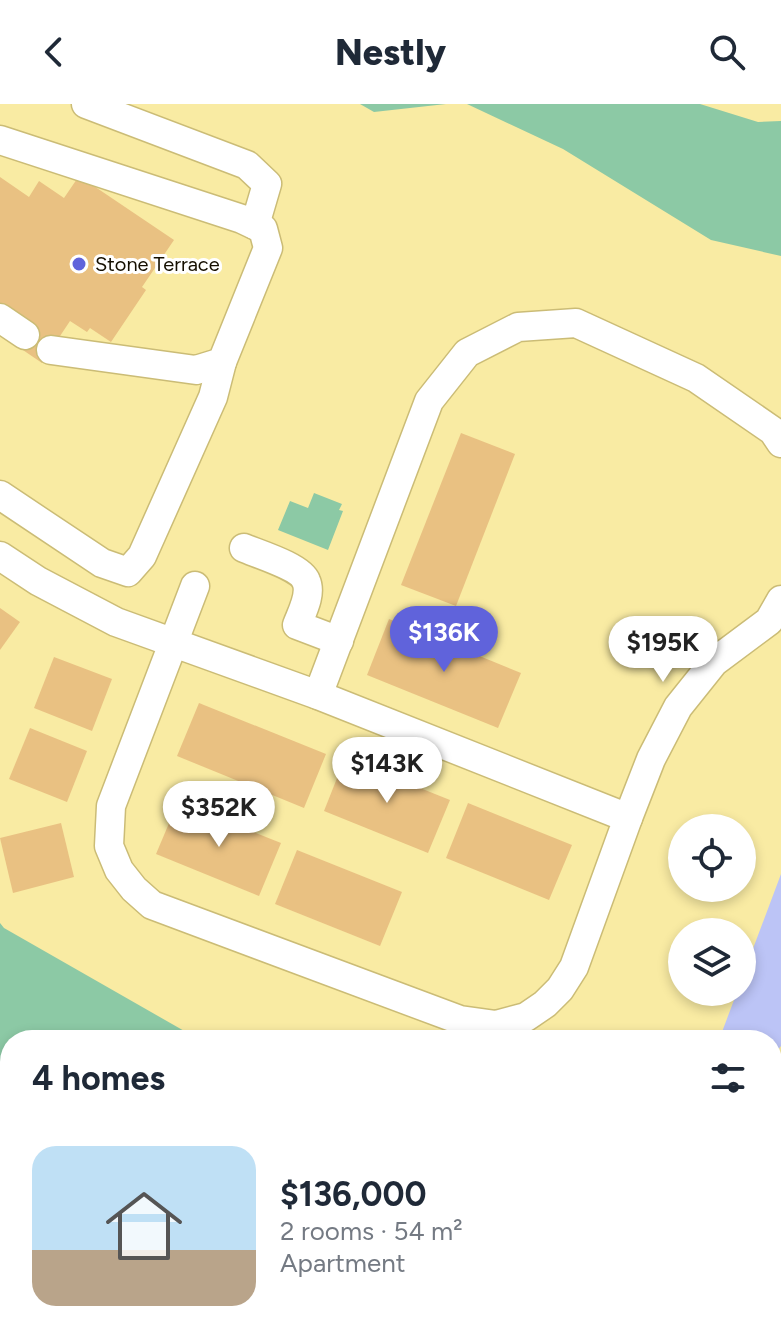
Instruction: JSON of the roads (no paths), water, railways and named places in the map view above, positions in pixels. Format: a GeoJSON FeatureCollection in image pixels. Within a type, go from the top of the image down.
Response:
{"type":"FeatureCollection","features":[{"type":"Feature","properties":{"kind":"street"},"geometry":{"type":"LineString","coordinates":[[86,104],[247,165],[267,184],[255,225]]}},
{"type":"Feature","properties":{"kind":"street"},"geometry":{"type":"LineString","coordinates":[[0,140],[255,225],[263,229],[268,248],[222,362],[213,397],[142,556],[128,572],[102,563],[0,495]]}},
{"type":"Feature","properties":{"kind":"street"},"geometry":{"type":"LineString","coordinates":[[0,318],[25,335]]}},
{"type":"Feature","properties":{"kind":"street"},"geometry":{"type":"LineString","coordinates":[[318,695],[429,401],[467,353],[518,327],[576,323],[696,378],[773,431],[781,443]]}},
{"type":"Feature","properties":{"kind":"street"},"geometry":{"type":"LineString","coordinates":[[51,350],[196,370],[222,362]]}},
{"type":"Feature","properties":{"kind":"street"},"geometry":{"type":"LineString","coordinates":[[244,548],[299,571],[307,581],[307,598],[297,625],[339,641]]}},
{"type":"Feature","properties":{"kind":"street"},"geometry":{"type":"LineString","coordinates":[[0,556],[38,581],[116,622],[318,695],[628,818]]}},
{"type":"Feature","properties":{"kind":"street"},"geometry":{"type":"LineString","coordinates":[[195,586],[111,806],[109,846],[119,870],[152,905],[460,1020],[496,1025],[526,1017],[560,989],[574,967],[651,759],[678,707],[714,662],[769,621],[781,600]]}},
{"type":"Feature","properties":{"kind":"water"},"geometry":{"type":"Polygon","coordinates":[[[781,874],[781,1030],[723,1030],[732,1006],[756,1006],[756,941],[781,874]]]}},
{"type":"Feature","properties":{"kind":"place","name":"Stone Terrace"},"geometry":{"type":"Point","coordinates":[79,264]}}]}
